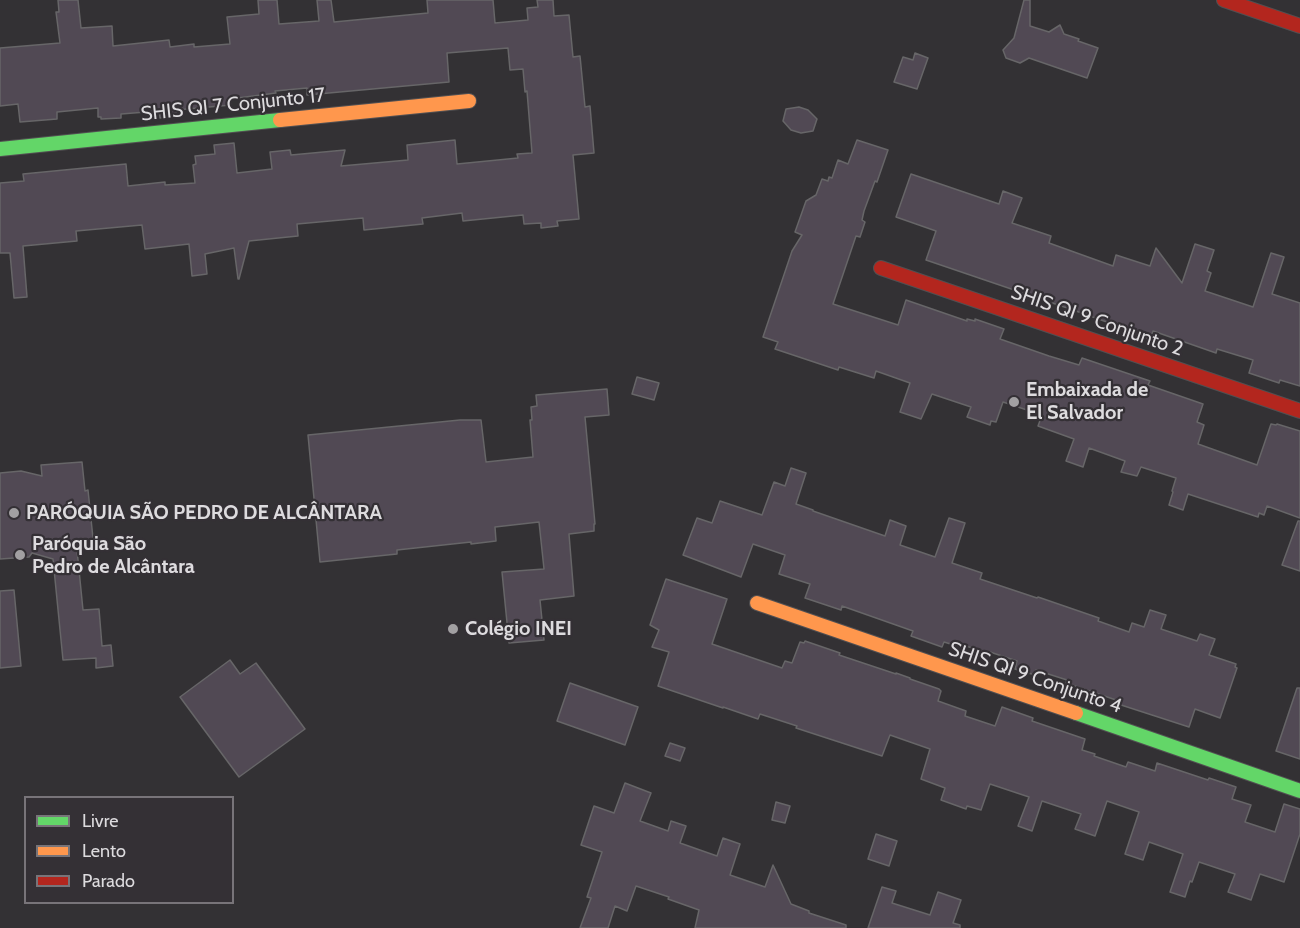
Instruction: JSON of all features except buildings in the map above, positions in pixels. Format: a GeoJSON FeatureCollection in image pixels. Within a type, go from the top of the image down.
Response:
{"type":"FeatureCollection","features":[{"type":"Feature","properties":{"kind":"street"},"geometry":{"type":"LineString","coordinates":[[1224,0],[1300,26]]}},
{"type":"Feature","properties":{"kind":"street","name":"SHIS QI 7 Conjunto 17"},"geometry":{"type":"LineString","coordinates":[[0,148],[469,101]]}},
{"type":"Feature","properties":{"kind":"street","name":"SHIS QI 9 Conjunto 2"},"geometry":{"type":"LineString","coordinates":[[881,268],[1300,411]]}},
{"type":"Feature","properties":{"kind":"street","name":"SHIS QI 9 Conjunto 4"},"geometry":{"type":"LineString","coordinates":[[757,603],[1300,791]]}},
{"type":"Feature","properties":{"kind":"traffic: fast"},"geometry":{"type":"LineString","coordinates":[[0,149],[280,120]]}},
{"type":"Feature","properties":{"kind":"traffic: fast"},"geometry":{"type":"LineString","coordinates":[[1076,713],[1300,791]]}},
{"type":"Feature","properties":{"kind":"traffic: slow"},"geometry":{"type":"LineString","coordinates":[[280,120],[469,101]]}},
{"type":"Feature","properties":{"kind":"traffic: slow"},"geometry":{"type":"LineString","coordinates":[[757,603],[1076,713]]}},
{"type":"Feature","properties":{"kind":"traffic: jam"},"geometry":{"type":"LineString","coordinates":[[1224,0],[1300,26]]}},
{"type":"Feature","properties":{"kind":"traffic: jam"},"geometry":{"type":"LineString","coordinates":[[881,268],[1300,411]]}},
{"type":"Feature","properties":{"kind":"place","name":"Embaixada de El Salvador"},"geometry":{"type":"Point","coordinates":[1014,402]}},
{"type":"Feature","properties":{"kind":"place","name":"PARÓQUIA SÃO PEDRO DE ALCÂNTARA"},"geometry":{"type":"Point","coordinates":[14,513]}},
{"type":"Feature","properties":{"kind":"place","name":"Paróquia São Pedro de Alcântara"},"geometry":{"type":"Point","coordinates":[20,555]}},
{"type":"Feature","properties":{"kind":"place","name":"Colégio INEI"},"geometry":{"type":"Point","coordinates":[453,629]}}]}
